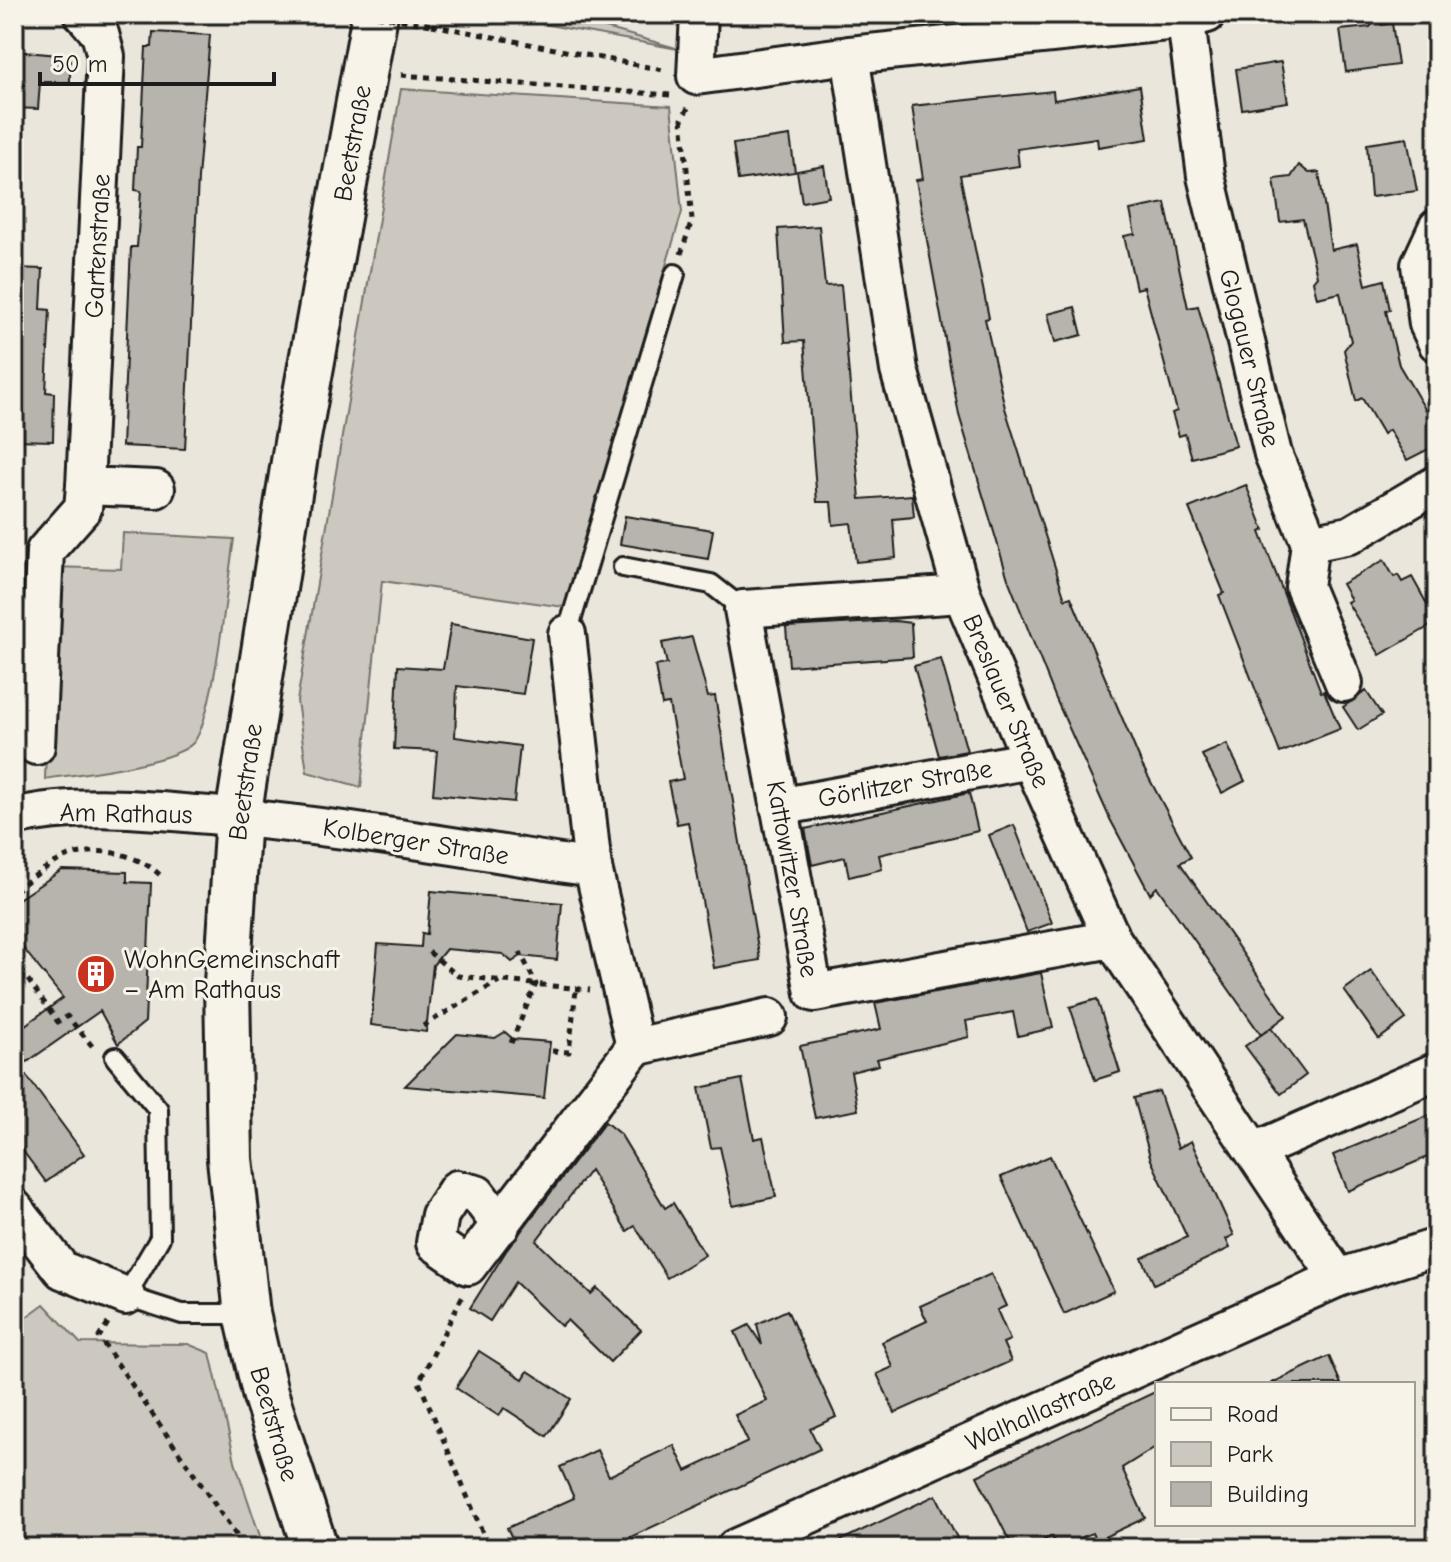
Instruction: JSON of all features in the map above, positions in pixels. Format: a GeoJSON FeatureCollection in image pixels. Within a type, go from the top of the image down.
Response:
{"type":"FeatureCollection","features":[{"type":"Feature","properties":{"kind":"main road","name":"Beetstraße"},"geometry":{"type":"LineString","coordinates":[[315,1548],[265,1393],[247,1314],[230,1159],[226,1066],[227,983],[238,817],[297,443],[375,14]]}},
{"type":"Feature","properties":{"kind":"street","name":"Gartenstraße"},"geometry":{"type":"LineString","coordinates":[[36,746],[45,551],[83,508],[85,486],[106,56],[100,34],[83,14]]}},
{"type":"Feature","properties":{"kind":"street"},"geometry":{"type":"LineString","coordinates":[[699,14],[695,86],[850,55],[1193,16]]}},
{"type":"Feature","properties":{"kind":"street","name":"Glogauer Straße"},"geometry":{"type":"LineString","coordinates":[[1193,16],[1209,191],[1273,454],[1310,543]]}},
{"type":"Feature","properties":{"kind":"street","name":"Breslauer Straße"},"geometry":{"type":"LineString","coordinates":[[850,55],[899,370],[962,594],[1031,760],[1112,939],[1338,1278]]}},
{"type":"Feature","properties":{"kind":"street"},"geometry":{"type":"LineString","coordinates":[[1437,228],[1420,265],[1428,324],[1437,343]]}},
{"type":"Feature","properties":{"kind":"street"},"geometry":{"type":"LineString","coordinates":[[1344,683],[1304,587],[1310,543],[1350,535],[1437,484]]}},
{"type":"Feature","properties":{"kind":"street"},"geometry":{"type":"LineString","coordinates":[[85,486],[156,489]]}},
{"type":"Feature","properties":{"kind":"street"},"geometry":{"type":"LineString","coordinates":[[743,609],[962,594]]}},
{"type":"Feature","properties":{"kind":"street","name":"Kattowitzer Straße"},"geometry":{"type":"LineString","coordinates":[[743,609],[814,993],[1112,939]]}},
{"type":"Feature","properties":{"kind":"street"},"geometry":{"type":"LineString","coordinates":[[567,634],[593,868],[635,1047]]}},
{"type":"Feature","properties":{"kind":"street","name":"Görlitzer Straße"},"geometry":{"type":"LineString","coordinates":[[779,807],[1031,760]]}},
{"type":"Feature","properties":{"kind":"street","name":"Am Rathaus"},"geometry":{"type":"LineString","coordinates":[[14,817],[34,812],[134,809],[238,817]]}},
{"type":"Feature","properties":{"kind":"street","name":"Kolberger Straße"},"geometry":{"type":"LineString","coordinates":[[238,817],[593,868]]}},
{"type":"Feature","properties":{"kind":"street"},"geometry":{"type":"LineString","coordinates":[[501,1226],[477,1194],[457,1189],[440,1215],[435,1243],[468,1266],[501,1226],[635,1047],[769,1017]]}},
{"type":"Feature","properties":{"kind":"street"},"geometry":{"type":"LineString","coordinates":[[1255,1151],[1437,1071]]}},
{"type":"Feature","properties":{"kind":"street"},"geometry":{"type":"LineString","coordinates":[[14,1208],[62,1270],[126,1296]]}},
{"type":"Feature","properties":{"kind":"street","name":"Walhallastraße"},"geometry":{"type":"LineString","coordinates":[[735,1548],[1338,1278],[1437,1247]]}},
{"type":"Feature","properties":{"kind":"lane"},"geometry":{"type":"LineString","coordinates":[[567,634],[675,274]]}},
{"type":"Feature","properties":{"kind":"lane"},"geometry":{"type":"LineString","coordinates":[[623,567],[711,584],[743,609]]}},
{"type":"Feature","properties":{"kind":"lane"},"geometry":{"type":"LineString","coordinates":[[115,1057],[158,1109],[160,1238],[126,1296],[182,1314],[247,1314]]}},
{"type":"Feature","properties":{"kind":"path"},"geometry":{"type":"LineString","coordinates":[[365,14],[432,25],[695,86]]}},
{"type":"Feature","properties":{"kind":"path"},"geometry":{"type":"LineString","coordinates":[[1425,14],[1437,77]]}},
{"type":"Feature","properties":{"kind":"path"},"geometry":{"type":"LineString","coordinates":[[364,73],[695,86]]}},
{"type":"Feature","properties":{"kind":"path"},"geometry":{"type":"LineString","coordinates":[[675,274],[692,220],[682,119],[695,86]]}},
{"type":"Feature","properties":{"kind":"path"},"geometry":{"type":"LineString","coordinates":[[14,891],[59,860],[85,853],[124,854],[146,861],[162,877]]}},
{"type":"Feature","properties":{"kind":"path"},"geometry":{"type":"LineString","coordinates":[[429,952],[458,976],[623,994]]}},
{"type":"Feature","properties":{"kind":"path"},"geometry":{"type":"LineString","coordinates":[[511,1043],[536,984],[520,952]]}},
{"type":"Feature","properties":{"kind":"path"},"geometry":{"type":"LineString","coordinates":[[14,960],[58,1022],[67,1016],[106,1064],[115,1057]]}},
{"type":"Feature","properties":{"kind":"path"},"geometry":{"type":"LineString","coordinates":[[423,1026],[500,981]]}},
{"type":"Feature","properties":{"kind":"path"},"geometry":{"type":"LineString","coordinates":[[552,1051],[569,1052],[576,989]]}},
{"type":"Feature","properties":{"kind":"path"},"geometry":{"type":"LineString","coordinates":[[468,1266],[460,1307],[419,1382],[489,1548]]}},
{"type":"Feature","properties":{"kind":"path"},"geometry":{"type":"LineString","coordinates":[[126,1296],[99,1337],[236,1535],[239,1548]]}},
{"type":"Feature","properties":{"kind":"green space"},"geometry":{"type":"Polygon","coordinates":[[[490,14],[557,14],[683,50],[490,14]]]}},
{"type":"Feature","properties":{"kind":"green space"},"geometry":{"type":"Polygon","coordinates":[[[401,89],[671,106],[682,212],[564,607],[382,581],[361,787],[307,772],[297,701],[401,89]]]}},
{"type":"Feature","properties":{"kind":"green space"},"geometry":{"type":"Polygon","coordinates":[[[123,533],[234,539],[214,679],[201,729],[193,743],[166,757],[45,779],[53,567],[121,569],[123,533]]]}},
{"type":"Feature","properties":{"kind":"green space"},"geometry":{"type":"Polygon","coordinates":[[[44,1304],[80,1343],[188,1344],[210,1353],[236,1465],[264,1548],[14,1548],[14,1326],[44,1304]]]}},
{"type":"Feature","properties":{"kind":"building"},"geometry":{"type":"Polygon","coordinates":[[[1375,20],[1382,25],[1392,23],[1398,65],[1346,72],[1340,30],[1370,27],[1375,20]]]}},
{"type":"Feature","properties":{"kind":"building"},"geometry":{"type":"Polygon","coordinates":[[[153,32],[210,35],[198,178],[185,449],[122,446],[131,247],[137,247],[141,191],[135,190],[137,147],[141,147],[146,47],[152,47],[153,32]]]}},
{"type":"Feature","properties":{"kind":"building"},"geometry":{"type":"Polygon","coordinates":[[[14,51],[70,56],[70,82],[40,82],[38,109],[14,108],[14,51]]]}},
{"type":"Feature","properties":{"kind":"building"},"geometry":{"type":"Polygon","coordinates":[[[1281,62],[1288,102],[1242,109],[1236,69],[1281,62]]]}},
{"type":"Feature","properties":{"kind":"building"},"geometry":{"type":"Polygon","coordinates":[[[1140,86],[1148,139],[1098,147],[1097,138],[1017,149],[1019,166],[960,175],[989,318],[985,319],[1005,408],[1065,599],[1071,597],[1142,765],[1191,857],[1180,863],[1286,1016],[1261,1035],[1157,887],[1150,894],[1110,819],[1056,699],[1008,579],[959,415],[916,180],[923,179],[912,106],[1053,91],[1054,100],[1140,86]]]}},
{"type":"Feature","properties":{"kind":"building"},"geometry":{"type":"Polygon","coordinates":[[[790,136],[795,172],[738,180],[733,144],[790,136]]]}},
{"type":"Feature","properties":{"kind":"building"},"geometry":{"type":"Polygon","coordinates":[[[1407,138],[1417,191],[1371,197],[1367,144],[1407,138]]]}},
{"type":"Feature","properties":{"kind":"building"},"geometry":{"type":"Polygon","coordinates":[[[1299,165],[1309,173],[1319,172],[1331,250],[1357,244],[1366,285],[1384,280],[1390,310],[1386,311],[1399,365],[1425,409],[1437,402],[1437,445],[1407,460],[1389,430],[1383,434],[1362,398],[1356,401],[1344,350],[1351,341],[1340,293],[1317,298],[1313,281],[1317,276],[1303,219],[1280,222],[1274,179],[1291,177],[1299,165]]]}},
{"type":"Feature","properties":{"kind":"building"},"geometry":{"type":"Polygon","coordinates":[[[824,166],[829,197],[802,202],[797,171],[824,166]]]}},
{"type":"Feature","properties":{"kind":"building"},"geometry":{"type":"Polygon","coordinates":[[[1165,203],[1188,308],[1198,306],[1236,446],[1192,458],[1185,434],[1179,436],[1172,413],[1177,411],[1144,287],[1136,289],[1124,236],[1135,234],[1130,210],[1165,203]]]}},
{"type":"Feature","properties":{"kind":"building"},"geometry":{"type":"Polygon","coordinates":[[[819,226],[825,286],[841,285],[860,499],[912,495],[914,517],[893,519],[896,558],[856,562],[851,523],[833,525],[831,502],[817,502],[804,341],[785,342],[778,229],[819,226]]]}},
{"type":"Feature","properties":{"kind":"building"},"geometry":{"type":"Polygon","coordinates":[[[14,268],[43,269],[41,309],[50,310],[46,392],[54,393],[53,441],[14,440],[14,268]]]}},
{"type":"Feature","properties":{"kind":"building"},"geometry":{"type":"Polygon","coordinates":[[[1075,307],[1082,335],[1055,342],[1048,314],[1075,307]]]}},
{"type":"Feature","properties":{"kind":"building"},"geometry":{"type":"Polygon","coordinates":[[[1246,485],[1264,530],[1260,532],[1321,692],[1324,691],[1340,729],[1280,753],[1219,595],[1224,593],[1189,508],[1246,485]]]}},
{"type":"Feature","properties":{"kind":"building"},"geometry":{"type":"Polygon","coordinates":[[[625,516],[713,530],[708,559],[620,544],[625,516]]]}},
{"type":"Feature","properties":{"kind":"building"},"geometry":{"type":"Polygon","coordinates":[[[1384,560],[1394,577],[1398,575],[1402,582],[1412,577],[1437,622],[1380,655],[1347,602],[1351,600],[1342,584],[1384,560]]]}},
{"type":"Feature","properties":{"kind":"building"},"geometry":{"type":"Polygon","coordinates":[[[895,621],[911,623],[913,657],[789,666],[786,627],[895,621]]]}},
{"type":"Feature","properties":{"kind":"building"},"geometry":{"type":"Polygon","coordinates":[[[451,624],[532,638],[523,694],[457,686],[455,737],[520,746],[514,802],[433,794],[437,751],[394,749],[398,666],[443,669],[451,624]]]}},
{"type":"Feature","properties":{"kind":"building"},"geometry":{"type":"Polygon","coordinates":[[[692,637],[708,697],[715,696],[760,960],[714,968],[688,822],[677,824],[668,782],[683,779],[669,704],[662,705],[655,666],[667,664],[662,643],[692,637]]]}},
{"type":"Feature","properties":{"kind":"building"},"geometry":{"type":"Polygon","coordinates":[[[941,659],[967,751],[939,756],[914,666],[941,659]]]}},
{"type":"Feature","properties":{"kind":"building"},"geometry":{"type":"Polygon","coordinates":[[[1366,691],[1382,715],[1358,730],[1343,707],[1366,691]]]}},
{"type":"Feature","properties":{"kind":"building"},"geometry":{"type":"Polygon","coordinates":[[[1227,744],[1245,781],[1222,793],[1202,755],[1227,744]]]}},
{"type":"Feature","properties":{"kind":"building"},"geometry":{"type":"Polygon","coordinates":[[[969,793],[978,831],[879,855],[882,869],[849,877],[845,857],[812,865],[805,829],[969,793]]]}},
{"type":"Feature","properties":{"kind":"building"},"geometry":{"type":"Polygon","coordinates":[[[1014,825],[1052,923],[1027,932],[989,835],[1014,825]]]}},
{"type":"Feature","properties":{"kind":"building","name":"WohnGemeinschaft – Am Rathaus"},"geometry":{"type":"Polygon","coordinates":[[[62,870],[127,872],[127,882],[151,883],[145,1022],[118,1044],[100,1011],[20,1067],[84,1154],[46,1182],[14,1139],[14,1033],[63,998],[15,938],[14,902],[62,870]]]}},
{"type":"Feature","properties":{"kind":"building"},"geometry":{"type":"Polygon","coordinates":[[[431,891],[562,903],[557,960],[521,956],[512,962],[503,954],[446,949],[433,965],[426,1032],[371,1025],[378,944],[421,947],[422,933],[427,934],[431,891]]]}},
{"type":"Feature","properties":{"kind":"building"},"geometry":{"type":"Polygon","coordinates":[[[1371,971],[1406,1019],[1379,1039],[1344,990],[1371,971]]]}},
{"type":"Feature","properties":{"kind":"building"},"geometry":{"type":"Polygon","coordinates":[[[1041,973],[1053,1028],[1018,1036],[1013,1012],[966,1021],[969,1037],[877,1059],[879,1065],[851,1072],[858,1110],[815,1118],[800,1046],[881,1029],[875,1003],[1041,973]]]}},
{"type":"Feature","properties":{"kind":"building"},"geometry":{"type":"Polygon","coordinates":[[[1097,999],[1120,1072],[1095,1080],[1070,1007],[1097,999]]]}},
{"type":"Feature","properties":{"kind":"building"},"geometry":{"type":"Polygon","coordinates":[[[1271,1028],[1306,1075],[1281,1094],[1245,1046],[1271,1028]]]}},
{"type":"Feature","properties":{"kind":"building"},"geometry":{"type":"Polygon","coordinates":[[[505,1032],[513,1039],[550,1042],[544,1098],[405,1086],[457,1034],[495,1038],[505,1032]]]}},
{"type":"Feature","properties":{"kind":"building"},"geometry":{"type":"Polygon","coordinates":[[[742,1079],[754,1139],[763,1137],[776,1197],[733,1206],[720,1147],[711,1148],[699,1088],[742,1079]]]}},
{"type":"Feature","properties":{"kind":"building"},"geometry":{"type":"Polygon","coordinates":[[[1159,1091],[1178,1148],[1191,1141],[1234,1235],[1226,1239],[1230,1248],[1154,1284],[1142,1258],[1187,1237],[1151,1160],[1134,1098],[1159,1091]]]}},
{"type":"Feature","properties":{"kind":"building"},"geometry":{"type":"Polygon","coordinates":[[[1437,1112],[1437,1153],[1348,1191],[1333,1155],[1437,1112]]]}},
{"type":"Feature","properties":{"kind":"building"},"geometry":{"type":"Polygon","coordinates":[[[605,1122],[621,1135],[665,1208],[673,1203],[705,1255],[667,1278],[635,1226],[627,1231],[590,1170],[536,1241],[591,1294],[597,1288],[641,1330],[610,1362],[567,1320],[561,1326],[515,1282],[490,1321],[470,1308],[506,1251],[605,1122]]]}},
{"type":"Feature","properties":{"kind":"building"},"geometry":{"type":"Polygon","coordinates":[[[1050,1156],[1114,1291],[1064,1314],[1001,1177],[1050,1156]]]}},
{"type":"Feature","properties":{"kind":"building"},"geometry":{"type":"Polygon","coordinates":[[[991,1274],[1006,1306],[997,1310],[1010,1340],[1003,1343],[1011,1361],[895,1413],[877,1374],[893,1367],[882,1342],[927,1321],[920,1306],[991,1274]]]}},
{"type":"Feature","properties":{"kind":"building"},"geometry":{"type":"Polygon","coordinates":[[[787,1310],[836,1417],[810,1429],[820,1449],[607,1548],[517,1548],[507,1528],[574,1498],[560,1467],[597,1450],[609,1476],[674,1445],[686,1471],[748,1442],[735,1415],[767,1401],[735,1332],[749,1325],[762,1345],[757,1324],[787,1310]]]}},
{"type":"Feature","properties":{"kind":"building"},"geometry":{"type":"Polygon","coordinates":[[[479,1351],[523,1379],[528,1371],[571,1399],[547,1436],[504,1408],[499,1416],[456,1388],[479,1351]]]}},
{"type":"Feature","properties":{"kind":"building"},"geometry":{"type":"Polygon","coordinates":[[[1329,1356],[1340,1382],[1274,1382],[1329,1356]]]}},
{"type":"Feature","properties":{"kind":"building"},"geometry":{"type":"Polygon","coordinates":[[[1155,1392],[1155,1447],[1122,1468],[1145,1518],[1096,1541],[1092,1533],[1057,1548],[1052,1536],[1029,1548],[1013,1548],[977,1476],[1155,1392]]]}},
{"type":"Feature","properties":{"kind":"building"},"geometry":{"type":"Polygon","coordinates":[[[936,1495],[962,1548],[825,1548],[936,1495]]]}},
{"type":"Feature","properties":{"kind":"place","name":"WohnGemeinschaft – Am Rathaus"},"geometry":{"type":"Point","coordinates":[96,974]}}]}
